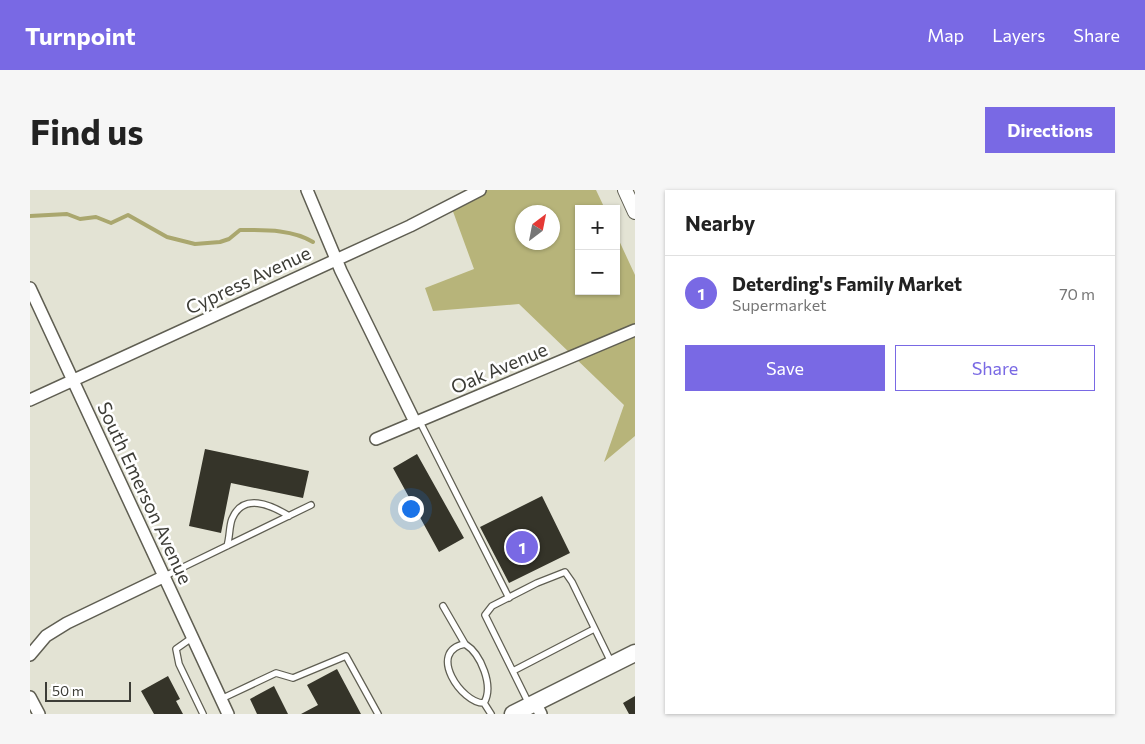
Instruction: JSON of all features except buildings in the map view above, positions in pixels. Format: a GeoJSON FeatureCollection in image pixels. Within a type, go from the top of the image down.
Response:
{"type":"FeatureCollection","features":[{"type":"Feature","properties":{"kind":"main road"},"geometry":{"type":"LineString","coordinates":[[513,714],[535,707],[635,653]]}},
{"type":"Feature","properties":{"kind":"street"},"geometry":{"type":"LineString","coordinates":[[307,190],[336,260],[417,421]]}},
{"type":"Feature","properties":{"kind":"street","name":"Cypress Avenue"},"geometry":{"type":"LineString","coordinates":[[30,400],[410,226],[480,190]]}},
{"type":"Feature","properties":{"kind":"street"},"geometry":{"type":"LineString","coordinates":[[625,190],[635,212]]}},
{"type":"Feature","properties":{"kind":"street","name":"South Emerson Avenue"},"geometry":{"type":"LineString","coordinates":[[30,288],[228,714]]}},
{"type":"Feature","properties":{"kind":"street","name":"Oak Avenue"},"geometry":{"type":"LineString","coordinates":[[376,439],[635,330]]}},
{"type":"Feature","properties":{"kind":"street"},"geometry":{"type":"LineString","coordinates":[[30,655],[46,636],[66,623],[165,576]]}},
{"type":"Feature","properties":{"kind":"street"},"geometry":{"type":"LineString","coordinates":[[30,697],[39,714]]}},
{"type":"Feature","properties":{"kind":"lane"},"geometry":{"type":"LineString","coordinates":[[417,421],[509,598]]}},
{"type":"Feature","properties":{"kind":"lane"},"geometry":{"type":"LineString","coordinates":[[227,546],[232,520],[242,507],[250,503],[269,505],[289,516]]}},
{"type":"Feature","properties":{"kind":"lane"},"geometry":{"type":"LineString","coordinates":[[165,576],[311,505]]}},
{"type":"Feature","properties":{"kind":"lane"},"geometry":{"type":"LineString","coordinates":[[535,707],[513,671],[485,615],[492,606],[550,577],[565,572],[572,582],[612,664]]}},
{"type":"Feature","properties":{"kind":"lane"},"geometry":{"type":"LineString","coordinates":[[443,606],[465,644],[473,651],[487,677],[489,689],[484,703]]}},
{"type":"Feature","properties":{"kind":"lane"},"geometry":{"type":"LineString","coordinates":[[513,671],[594,629]]}},
{"type":"Feature","properties":{"kind":"lane"},"geometry":{"type":"LineString","coordinates":[[193,638],[176,649],[179,664],[203,714]]}},
{"type":"Feature","properties":{"kind":"lane"},"geometry":{"type":"LineString","coordinates":[[465,644],[454,648],[448,656],[447,663],[465,694],[478,703],[484,703]]}},
{"type":"Feature","properties":{"kind":"lane"},"geometry":{"type":"LineString","coordinates":[[221,698],[276,673],[293,678],[346,656],[378,714]]}},
{"type":"Feature","properties":{"kind":"lane"},"geometry":{"type":"LineString","coordinates":[[484,703],[491,714]]}},
{"type":"Feature","properties":{"kind":"shaded area"},"geometry":{"type":"Polygon","coordinates":[[[485,190],[596,190],[603,205],[575,205],[575,295],[620,295],[620,243],[635,275],[635,436],[604,462],[624,405],[519,304],[433,311],[425,288],[474,269],[451,206],[485,190]]]}},
{"type":"Feature","properties":{"kind":"waterway"},"geometry":{"type":"LineString","coordinates":[[30,216],[67,214],[80,219],[96,217],[111,223],[128,215],[167,237],[195,244],[220,242],[229,239],[240,230],[287,232],[313,242]]}},
{"type":"Feature","properties":{"kind":"place","name":"Deterding's Family Market"},"geometry":{"type":"Point","coordinates":[522,547]}}]}
